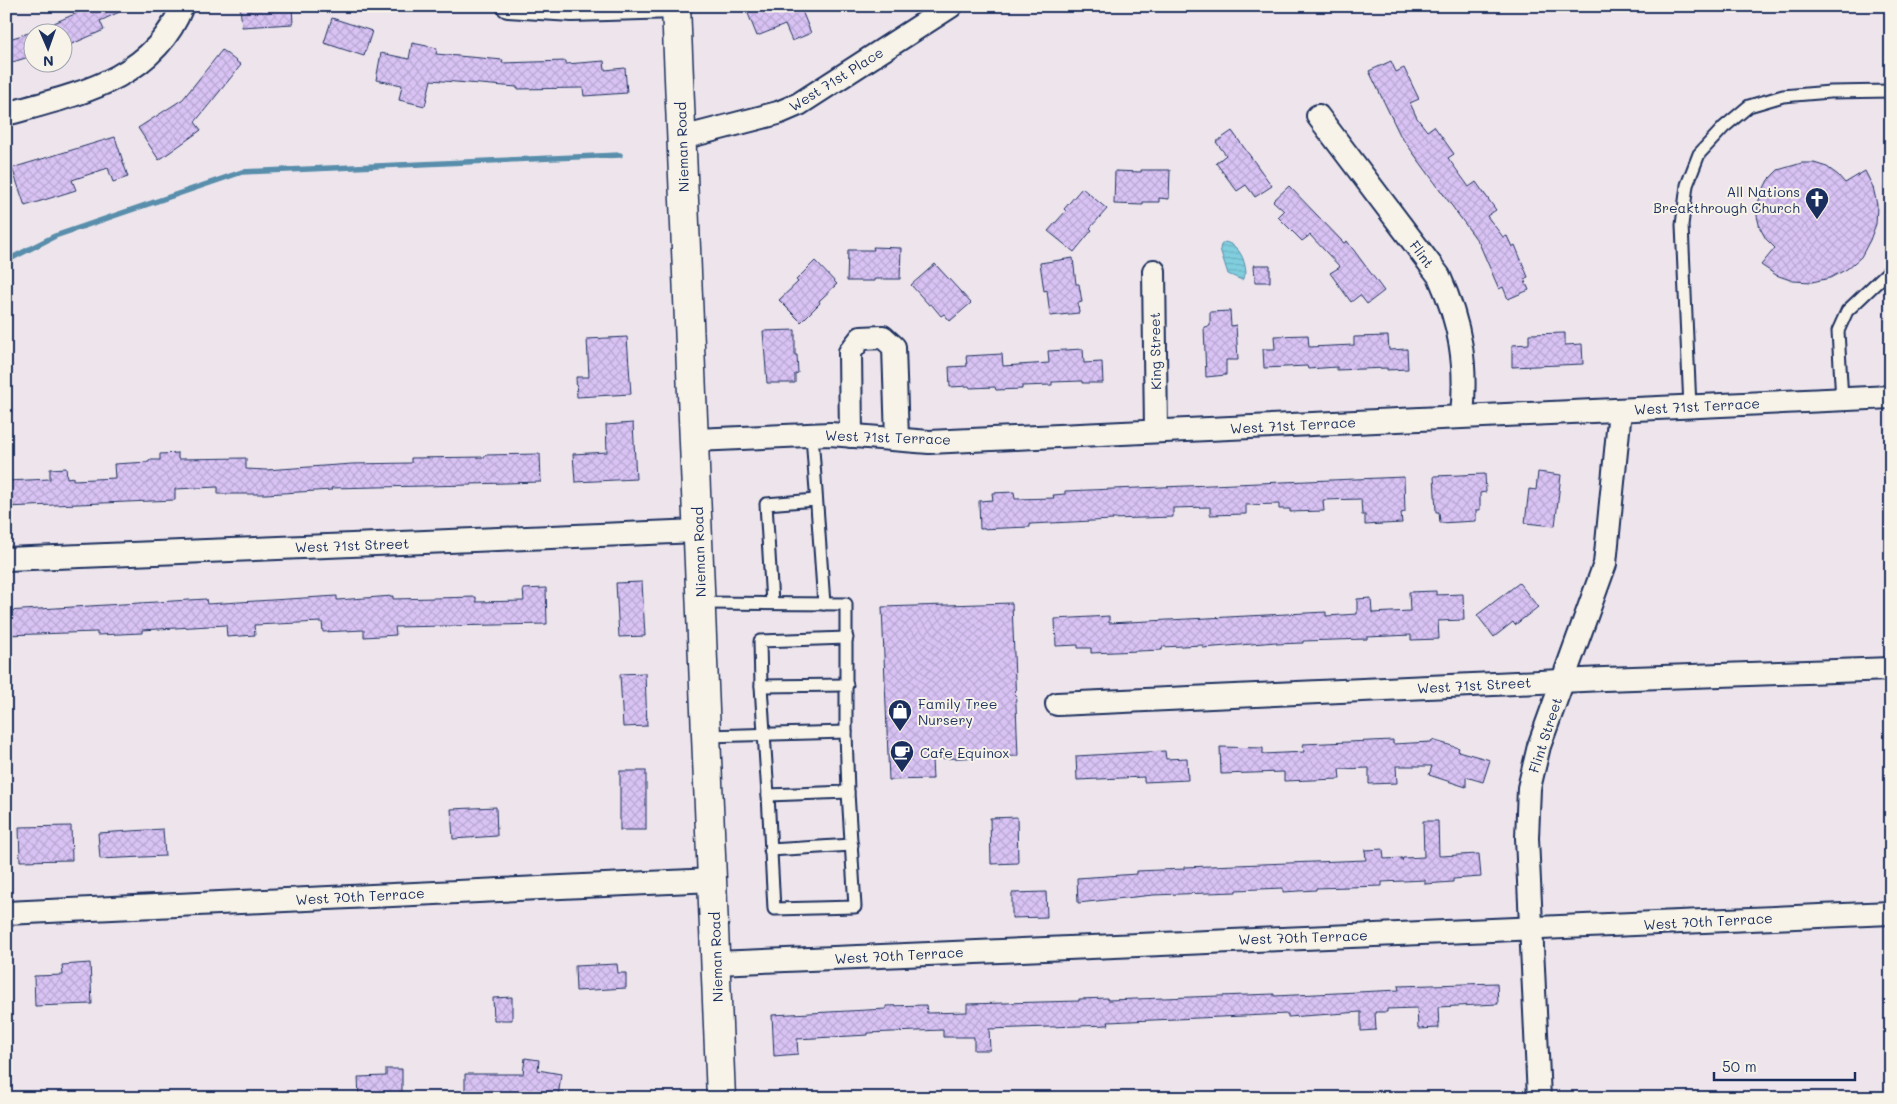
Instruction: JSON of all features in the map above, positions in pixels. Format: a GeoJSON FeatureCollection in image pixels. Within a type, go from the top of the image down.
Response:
{"type":"FeatureCollection","features":[{"type":"Feature","properties":{"kind":"main road","name":"Nieman Road"},"geometry":{"type":"LineString","coordinates":[[676,7],[721,1098]]}},
{"type":"Feature","properties":{"kind":"street"},"geometry":{"type":"LineString","coordinates":[[6,114],[96,88],[117,78],[153,50],[167,33],[182,6]]}},
{"type":"Feature","properties":{"kind":"street"},"geometry":{"type":"LineString","coordinates":[[508,6],[572,10],[676,7]]}},
{"type":"Feature","properties":{"kind":"street","name":"West 71st Place"},"geometry":{"type":"LineString","coordinates":[[682,138],[778,114],[799,104],[951,6]]}},
{"type":"Feature","properties":{"kind":"street","name":"Flint"},"geometry":{"type":"LineString","coordinates":[[1318,116],[1439,276],[1450,299],[1457,323],[1465,388],[1462,416]]}},
{"type":"Feature","properties":{"kind":"street","name":"King Street"},"geometry":{"type":"LineString","coordinates":[[1154,271],[1156,432]]}},
{"type":"Feature","properties":{"kind":"street"},"geometry":{"type":"LineString","coordinates":[[851,436],[850,352],[861,338],[883,337],[894,347],[897,439]]}},
{"type":"Feature","properties":{"kind":"street","name":"West 71st Terrace"},"geometry":{"type":"LineString","coordinates":[[694,440],[812,435],[929,442],[1891,397]]}},
{"type":"Feature","properties":{"kind":"street","name":"Flint Street"},"geometry":{"type":"LineString","coordinates":[[1539,1098],[1527,838],[1530,788],[1539,746],[1605,564],[1620,410]]}},
{"type":"Feature","properties":{"kind":"street","name":"West 71st Street"},"geometry":{"type":"LineString","coordinates":[[6,559],[698,531]]}},
{"type":"Feature","properties":{"kind":"street","name":"West 71st Street"},"geometry":{"type":"LineString","coordinates":[[1057,704],[1563,680],[1891,670]]}},
{"type":"Feature","properties":{"kind":"street","name":"West 70th Terrace"},"geometry":{"type":"LineString","coordinates":[[6,913],[713,880]]}},
{"type":"Feature","properties":{"kind":"street","name":"West 70th Terrace"},"geometry":{"type":"LineString","coordinates":[[716,963],[1144,943],[1891,913]]}},
{"type":"Feature","properties":{"kind":"lane"},"geometry":{"type":"LineString","coordinates":[[1690,406],[1682,225],[1687,184],[1698,154],[1724,127],[1749,106],[1783,96],[1830,92],[1891,91]]}},
{"type":"Feature","properties":{"kind":"lane"},"geometry":{"type":"LineString","coordinates":[[1842,400],[1838,331],[1847,312],[1891,269]]}},
{"type":"Feature","properties":{"kind":"lane"},"geometry":{"type":"LineString","coordinates":[[812,435],[824,604]]}},
{"type":"Feature","properties":{"kind":"lane"},"geometry":{"type":"LineString","coordinates":[[772,603],[766,504],[816,500]]}},
{"type":"Feature","properties":{"kind":"lane"},"geometry":{"type":"LineString","coordinates":[[701,603],[846,604],[847,638],[846,732],[855,907],[774,909],[760,640],[847,638]]}},
{"type":"Feature","properties":{"kind":"lane"},"geometry":{"type":"LineString","coordinates":[[761,686],[847,685]]}},
{"type":"Feature","properties":{"kind":"lane"},"geometry":{"type":"LineString","coordinates":[[707,736],[846,732]]}},
{"type":"Feature","properties":{"kind":"lane"},"geometry":{"type":"LineString","coordinates":[[768,795],[848,792]]}},
{"type":"Feature","properties":{"kind":"lane"},"geometry":{"type":"LineString","coordinates":[[770,850],[852,845]]}},
{"type":"Feature","properties":{"kind":"water"},"geometry":{"type":"Polygon","coordinates":[[[1225,242],[1238,249],[1243,258],[1246,273],[1242,280],[1228,274],[1220,249],[1221,245],[1225,242]]]}},
{"type":"Feature","properties":{"kind":"building"},"geometry":{"type":"Polygon","coordinates":[[[93,6],[132,6],[100,21],[104,30],[72,44],[72,22],[56,22],[93,6]]]}},
{"type":"Feature","properties":{"kind":"building"},"geometry":{"type":"Polygon","coordinates":[[[240,6],[292,6],[293,24],[242,27],[240,6]]]}},
{"type":"Feature","properties":{"kind":"building"},"geometry":{"type":"Polygon","coordinates":[[[745,6],[800,6],[811,33],[792,41],[785,25],[757,36],[745,6]]]}},
{"type":"Feature","properties":{"kind":"building"},"geometry":{"type":"Polygon","coordinates":[[[332,18],[372,31],[364,56],[324,43],[332,18]]]}},
{"type":"Feature","properties":{"kind":"building"},"geometry":{"type":"Polygon","coordinates":[[[22,35],[22,59],[6,64],[6,40],[22,35]]]}},
{"type":"Feature","properties":{"kind":"building"},"geometry":{"type":"Polygon","coordinates":[[[412,43],[437,48],[436,54],[503,60],[502,63],[566,61],[566,64],[604,61],[605,70],[625,68],[627,93],[584,96],[583,88],[517,89],[517,87],[431,80],[425,106],[399,100],[402,85],[376,80],[381,53],[409,59],[412,43]]]}},
{"type":"Feature","properties":{"kind":"building"},"geometry":{"type":"Polygon","coordinates":[[[222,50],[241,65],[195,122],[201,130],[159,160],[138,128],[183,99],[222,50]]]}},
{"type":"Feature","properties":{"kind":"building"},"geometry":{"type":"Polygon","coordinates":[[[1391,61],[1396,72],[1404,68],[1419,99],[1410,103],[1417,118],[1427,131],[1434,126],[1454,154],[1448,158],[1469,187],[1476,182],[1496,210],[1487,216],[1503,237],[1507,236],[1512,247],[1515,245],[1528,277],[1524,279],[1529,290],[1508,299],[1503,287],[1499,289],[1479,243],[1400,135],[1369,71],[1391,61]]]}},
{"type":"Feature","properties":{"kind":"building"},"geometry":{"type":"Polygon","coordinates":[[[1232,131],[1272,186],[1255,197],[1246,185],[1237,191],[1216,163],[1226,155],[1216,142],[1232,131]]]}},
{"type":"Feature","properties":{"kind":"building"},"geometry":{"type":"Polygon","coordinates":[[[115,137],[128,177],[113,182],[108,168],[72,180],[76,190],[25,206],[12,168],[115,137]]]}},
{"type":"Feature","properties":{"kind":"building","name":"All Nations Breakthrough Church"},"geometry":{"type":"Polygon","coordinates":[[[1802,163],[1814,163],[1827,167],[1845,183],[1865,171],[1873,187],[1877,205],[1876,224],[1861,257],[1847,269],[1830,278],[1812,282],[1793,281],[1776,275],[1761,265],[1775,248],[1766,239],[1760,228],[1757,216],[1758,203],[1762,192],[1768,180],[1778,170],[1802,163]]]}},
{"type":"Feature","properties":{"kind":"building"},"geometry":{"type":"Polygon","coordinates":[[[1141,170],[1170,170],[1169,199],[1159,198],[1159,202],[1143,202],[1143,205],[1114,204],[1115,171],[1141,172],[1141,170]]]}},
{"type":"Feature","properties":{"kind":"building"},"geometry":{"type":"Polygon","coordinates":[[[1289,186],[1344,243],[1347,241],[1384,291],[1367,304],[1360,295],[1351,302],[1330,273],[1340,267],[1310,235],[1302,241],[1278,217],[1284,211],[1273,201],[1289,186]]]}},
{"type":"Feature","properties":{"kind":"building"},"geometry":{"type":"Polygon","coordinates":[[[1082,188],[1107,209],[1090,228],[1092,230],[1074,252],[1048,231],[1066,211],[1064,209],[1082,188]]]}},
{"type":"Feature","properties":{"kind":"building"},"geometry":{"type":"Polygon","coordinates":[[[873,247],[901,248],[900,279],[847,281],[848,250],[874,250],[873,247]]]}},
{"type":"Feature","properties":{"kind":"building"},"geometry":{"type":"Polygon","coordinates":[[[1073,258],[1076,284],[1079,284],[1082,302],[1078,303],[1079,313],[1050,316],[1047,290],[1044,291],[1040,263],[1073,258]]]}},
{"type":"Feature","properties":{"kind":"building"},"geometry":{"type":"Polygon","coordinates":[[[815,261],[837,284],[801,322],[779,300],[798,282],[796,280],[815,261]]]}},
{"type":"Feature","properties":{"kind":"building"},"geometry":{"type":"Polygon","coordinates":[[[935,264],[971,303],[950,321],[944,314],[941,316],[931,304],[929,305],[911,285],[935,264]]]}},
{"type":"Feature","properties":{"kind":"building"},"geometry":{"type":"Polygon","coordinates":[[[1254,265],[1270,265],[1270,282],[1255,282],[1254,265]]]}},
{"type":"Feature","properties":{"kind":"building"},"geometry":{"type":"Polygon","coordinates":[[[1230,311],[1231,326],[1236,325],[1238,360],[1226,360],[1226,375],[1206,377],[1204,327],[1210,326],[1210,312],[1230,311]]]}},
{"type":"Feature","properties":{"kind":"building"},"geometry":{"type":"Polygon","coordinates":[[[795,330],[795,355],[797,355],[798,373],[795,374],[795,383],[767,383],[763,331],[795,330]]]}},
{"type":"Feature","properties":{"kind":"building"},"geometry":{"type":"Polygon","coordinates":[[[1565,333],[1565,345],[1582,344],[1583,364],[1512,367],[1512,345],[1529,344],[1529,334],[1565,333]]]}},
{"type":"Feature","properties":{"kind":"building"},"geometry":{"type":"Polygon","coordinates":[[[1308,335],[1309,347],[1354,345],[1354,337],[1388,336],[1389,350],[1407,349],[1408,369],[1337,370],[1337,367],[1308,369],[1307,366],[1264,368],[1263,349],[1275,349],[1274,336],[1308,335]]]}},
{"type":"Feature","properties":{"kind":"building"},"geometry":{"type":"Polygon","coordinates":[[[627,337],[631,394],[577,397],[576,377],[589,377],[587,339],[627,337]]]}},
{"type":"Feature","properties":{"kind":"building"},"geometry":{"type":"Polygon","coordinates":[[[1083,349],[1084,363],[1102,362],[1103,383],[1082,383],[1082,381],[1052,382],[1052,385],[1022,386],[1022,389],[996,390],[995,387],[950,387],[949,367],[967,366],[966,356],[1002,354],[1003,366],[1049,363],[1048,351],[1083,349]]]}},
{"type":"Feature","properties":{"kind":"building"},"geometry":{"type":"Polygon","coordinates":[[[633,423],[636,479],[575,482],[573,454],[607,452],[606,425],[633,423]]]}},
{"type":"Feature","properties":{"kind":"building"},"geometry":{"type":"Polygon","coordinates":[[[178,453],[178,459],[246,458],[246,469],[266,470],[352,464],[411,463],[411,458],[540,454],[541,482],[331,488],[332,490],[266,494],[218,494],[218,487],[175,489],[175,500],[6,507],[6,481],[50,479],[50,469],[66,468],[67,478],[73,477],[73,480],[115,478],[114,464],[149,462],[149,460],[160,460],[160,454],[178,453]]]}},
{"type":"Feature","properties":{"kind":"building"},"geometry":{"type":"Polygon","coordinates":[[[1538,472],[1561,475],[1555,526],[1525,523],[1529,489],[1536,490],[1538,472]]]}},
{"type":"Feature","properties":{"kind":"building"},"geometry":{"type":"Polygon","coordinates":[[[1485,474],[1486,492],[1480,493],[1480,510],[1476,510],[1476,521],[1440,523],[1439,512],[1436,512],[1434,476],[1485,474]]]}},
{"type":"Feature","properties":{"kind":"building"},"geometry":{"type":"Polygon","coordinates":[[[1404,477],[1405,512],[1401,513],[1402,523],[1365,525],[1365,515],[1362,515],[1361,499],[1323,500],[1324,511],[1290,512],[1290,509],[1279,509],[1279,504],[1246,505],[1246,514],[1210,515],[1210,507],[1173,508],[1173,517],[1030,524],[1030,527],[980,529],[979,501],[993,500],[992,493],[1014,492],[1015,499],[1054,498],[1053,495],[1065,494],[1065,491],[1404,477]]]}},
{"type":"Feature","properties":{"kind":"building"},"geometry":{"type":"Polygon","coordinates":[[[642,582],[645,636],[619,637],[616,583],[642,582]]]}},
{"type":"Feature","properties":{"kind":"building"},"geometry":{"type":"Polygon","coordinates":[[[1519,583],[1538,607],[1515,625],[1513,622],[1494,637],[1477,615],[1519,583]]]}},
{"type":"Feature","properties":{"kind":"building"},"geometry":{"type":"Polygon","coordinates":[[[546,588],[547,624],[395,627],[396,635],[364,637],[364,630],[323,632],[322,622],[254,625],[255,635],[227,637],[226,625],[142,630],[142,633],[97,635],[97,632],[6,635],[6,611],[206,599],[207,604],[337,596],[337,600],[393,596],[393,599],[476,597],[476,602],[524,601],[523,589],[546,588]]]}},
{"type":"Feature","properties":{"kind":"building"},"geometry":{"type":"Polygon","coordinates":[[[1436,591],[1436,595],[1463,594],[1464,620],[1438,621],[1439,639],[1411,640],[1411,635],[1203,648],[1203,645],[1162,647],[1162,650],[1091,653],[1091,648],[1078,648],[1078,645],[1056,646],[1055,619],[1109,616],[1109,623],[1326,612],[1326,616],[1357,614],[1357,599],[1371,598],[1372,613],[1410,611],[1409,592],[1436,591]]]}},
{"type":"Feature","properties":{"kind":"building"},"geometry":{"type":"Polygon","coordinates":[[[1012,603],[1018,756],[932,759],[933,779],[889,780],[882,607],[1012,603]]]}},
{"type":"Feature","properties":{"kind":"building"},"geometry":{"type":"Polygon","coordinates":[[[645,673],[647,726],[623,727],[620,674],[645,673]]]}},
{"type":"Feature","properties":{"kind":"building"},"geometry":{"type":"Polygon","coordinates":[[[1393,740],[1393,744],[1431,742],[1432,740],[1459,748],[1458,751],[1490,760],[1483,782],[1466,777],[1466,787],[1429,775],[1432,766],[1396,766],[1397,783],[1369,784],[1369,768],[1339,769],[1340,779],[1284,781],[1284,772],[1221,774],[1220,747],[1263,748],[1263,754],[1304,752],[1303,744],[1393,740]]]}},
{"type":"Feature","properties":{"kind":"building"},"geometry":{"type":"Polygon","coordinates":[[[1165,751],[1166,759],[1187,758],[1188,780],[1144,782],[1144,777],[1077,780],[1076,756],[1165,751]]]}},
{"type":"Feature","properties":{"kind":"building"},"geometry":{"type":"Polygon","coordinates":[[[620,771],[646,771],[646,830],[620,830],[620,771]]]}},
{"type":"Feature","properties":{"kind":"building"},"geometry":{"type":"Polygon","coordinates":[[[496,807],[497,836],[453,839],[451,809],[496,807]]]}},
{"type":"Feature","properties":{"kind":"building"},"geometry":{"type":"Polygon","coordinates":[[[1017,817],[1018,863],[991,864],[990,818],[1017,817]]]}},
{"type":"Feature","properties":{"kind":"building"},"geometry":{"type":"Polygon","coordinates":[[[1423,821],[1438,821],[1439,856],[1479,854],[1481,877],[1425,884],[1425,880],[1382,882],[1382,886],[1316,888],[1316,890],[1283,892],[1283,888],[1236,890],[1236,892],[1153,895],[1078,903],[1077,878],[1137,874],[1137,871],[1184,869],[1184,867],[1366,860],[1365,850],[1383,849],[1384,859],[1402,858],[1402,861],[1403,858],[1424,857],[1423,821]]]}},
{"type":"Feature","properties":{"kind":"building"},"geometry":{"type":"Polygon","coordinates":[[[71,826],[72,860],[20,861],[19,827],[71,826]]]}},
{"type":"Feature","properties":{"kind":"building"},"geometry":{"type":"Polygon","coordinates":[[[163,829],[165,856],[100,859],[98,833],[163,829]]]}},
{"type":"Feature","properties":{"kind":"building"},"geometry":{"type":"Polygon","coordinates":[[[1046,892],[1047,917],[1012,918],[1012,893],[1046,892]]]}},
{"type":"Feature","properties":{"kind":"building"},"geometry":{"type":"Polygon","coordinates":[[[90,963],[92,1004],[35,1006],[34,976],[63,975],[62,965],[90,963]]]}},
{"type":"Feature","properties":{"kind":"building"},"geometry":{"type":"Polygon","coordinates":[[[617,964],[618,973],[626,973],[626,988],[576,991],[575,966],[617,964]]]}},
{"type":"Feature","properties":{"kind":"building"},"geometry":{"type":"Polygon","coordinates":[[[1497,983],[1498,1004],[1438,1007],[1439,1028],[1418,1029],[1417,1008],[1387,1009],[1387,1012],[1375,1012],[1376,1030],[1361,1031],[1361,1012],[1288,1017],[1288,1014],[1108,1022],[1109,1025],[989,1029],[990,1050],[974,1050],[974,1037],[943,1037],[943,1030],[868,1033],[868,1035],[797,1039],[798,1054],[774,1056],[772,1015],[886,1009],[886,1006],[926,1005],[927,1013],[967,1012],[967,1004],[1079,1001],[1079,999],[1107,998],[1108,1000],[1274,994],[1274,996],[1399,990],[1398,986],[1497,983]]]}},
{"type":"Feature","properties":{"kind":"building"},"geometry":{"type":"Polygon","coordinates":[[[512,997],[512,1020],[494,1020],[493,998],[512,997]]]}},
{"type":"Feature","properties":{"kind":"building"},"geometry":{"type":"Polygon","coordinates":[[[525,1058],[539,1060],[538,1070],[561,1074],[558,1098],[465,1098],[465,1074],[523,1074],[525,1058]]]}},
{"type":"Feature","properties":{"kind":"building"},"geometry":{"type":"Polygon","coordinates":[[[386,1069],[402,1069],[402,1098],[359,1098],[358,1077],[386,1076],[386,1069]]]}},
{"type":"Feature","properties":{"kind":"waterway"},"geometry":{"type":"LineString","coordinates":[[6,261],[55,236],[242,172],[620,155]]}},
{"type":"Feature","properties":{"kind":"place","name":"All Nations Breakthrough Church"},"geometry":{"type":"Point","coordinates":[1817,220]}},
{"type":"Feature","properties":{"kind":"place","name":"Family Tree Nursery"},"geometry":{"type":"Point","coordinates":[900,732]}},
{"type":"Feature","properties":{"kind":"place","name":"Cafe Equinox"},"geometry":{"type":"Point","coordinates":[902,773]}}]}
